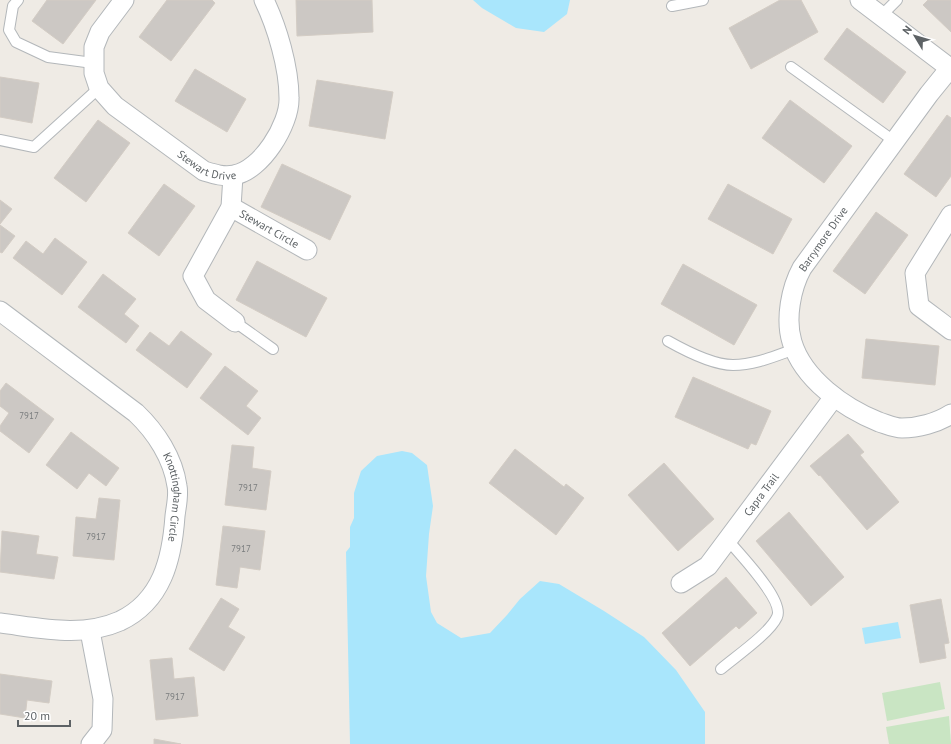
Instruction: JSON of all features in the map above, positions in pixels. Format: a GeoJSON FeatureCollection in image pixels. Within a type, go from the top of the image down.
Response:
{"type":"FeatureCollection","features":[{"type":"Feature","properties":{"kind":"street","name":"Stewart Drive"},"geometry":{"type":"LineString","coordinates":[[124,0],[100,32],[94,47],[93,63],[99,88],[115,106],[204,171],[219,176],[233,176],[246,170],[261,159],[280,132],[286,116],[289,99],[287,73],[271,14],[264,0]]}},
{"type":"Feature","properties":{"kind":"street","name":"Barrymore Drive"},"geometry":{"type":"LineString","coordinates":[[860,0],[950,69],[894,141],[802,268],[796,280],[789,309],[792,341],[795,349],[817,382],[834,397],[869,418],[901,428],[936,421],[951,414]]}},
{"type":"Feature","properties":{"kind":"street","name":"Stewart Circle"},"geometry":{"type":"LineString","coordinates":[[233,176],[231,207],[193,276],[206,300],[235,322]]}},
{"type":"Feature","properties":{"kind":"street","name":"Stewart Circle"},"geometry":{"type":"LineString","coordinates":[[231,207],[307,250]]}},
{"type":"Feature","properties":{"kind":"street"},"geometry":{"type":"LineString","coordinates":[[951,215],[915,273],[919,306],[951,330]]}},
{"type":"Feature","properties":{"kind":"street","name":"Knottingham Circle"},"geometry":{"type":"LineString","coordinates":[[0,311],[136,413],[148,424],[166,451],[178,487],[174,536],[169,560],[160,583],[140,608],[129,616],[90,631],[48,629],[0,623]]}},
{"type":"Feature","properties":{"kind":"street","name":"Capra Trail"},"geometry":{"type":"LineString","coordinates":[[681,583],[708,566],[834,397]]}},
{"type":"Feature","properties":{"kind":"street"},"geometry":{"type":"LineString","coordinates":[[90,631],[103,699],[102,730],[92,744]]}},
{"type":"Feature","properties":{"kind":"lane"},"geometry":{"type":"LineString","coordinates":[[18,0],[13,6],[9,30],[16,42],[48,57],[93,63]]}},
{"type":"Feature","properties":{"kind":"lane"},"geometry":{"type":"LineString","coordinates":[[672,6],[703,0]]}},
{"type":"Feature","properties":{"kind":"lane"},"geometry":{"type":"LineString","coordinates":[[881,16],[897,0]]}},
{"type":"Feature","properties":{"kind":"lane"},"geometry":{"type":"LineString","coordinates":[[791,67],[894,141]]}},
{"type":"Feature","properties":{"kind":"lane"},"geometry":{"type":"LineString","coordinates":[[0,140],[34,147],[99,88]]}},
{"type":"Feature","properties":{"kind":"lane"},"geometry":{"type":"LineString","coordinates":[[235,322],[273,350]]}},
{"type":"Feature","properties":{"kind":"lane"},"geometry":{"type":"LineString","coordinates":[[668,341],[680,348],[710,360],[732,365],[758,362],[795,349]]}},
{"type":"Feature","properties":{"kind":"lane"},"geometry":{"type":"LineString","coordinates":[[721,669],[771,627],[778,616],[778,604],[771,592],[728,540]]}},
{"type":"Feature","properties":{"kind":"green space"},"geometry":{"type":"Polygon","coordinates":[[[940,682],[945,709],[887,721],[882,693],[940,682]]]}},
{"type":"Feature","properties":{"kind":"green space"},"geometry":{"type":"Polygon","coordinates":[[[949,716],[951,744],[889,744],[886,727],[949,716]]]}},
{"type":"Feature","properties":{"kind":"water"},"geometry":{"type":"Polygon","coordinates":[[[473,0],[570,0],[567,14],[544,32],[516,28],[482,8],[473,0]]]}},
{"type":"Feature","properties":{"kind":"water"},"geometry":{"type":"Polygon","coordinates":[[[402,451],[412,453],[427,465],[433,506],[426,576],[431,612],[437,623],[461,638],[490,633],[520,599],[540,581],[559,584],[644,637],[676,670],[705,712],[705,744],[350,744],[346,552],[350,547],[350,527],[354,518],[354,493],[361,471],[377,456],[402,451]]]}},
{"type":"Feature","properties":{"kind":"water"},"geometry":{"type":"Polygon","coordinates":[[[898,622],[901,638],[865,644],[862,628],[898,622]]]}},
{"type":"Feature","properties":{"kind":"building"},"geometry":{"type":"Polygon","coordinates":[[[47,0],[96,0],[63,44],[32,21],[47,0]]]}},
{"type":"Feature","properties":{"kind":"building"},"geometry":{"type":"Polygon","coordinates":[[[167,0],[212,0],[215,3],[171,61],[139,37],[167,0]]]}},
{"type":"Feature","properties":{"kind":"building"},"geometry":{"type":"Polygon","coordinates":[[[296,0],[372,0],[373,32],[297,36],[296,0]]]}},
{"type":"Feature","properties":{"kind":"building"},"geometry":{"type":"Polygon","coordinates":[[[780,0],[801,0],[818,32],[751,69],[729,28],[780,0]]]}},
{"type":"Feature","properties":{"kind":"building"},"geometry":{"type":"Polygon","coordinates":[[[928,0],[951,0],[951,32],[923,5],[928,0]]]}},
{"type":"Feature","properties":{"kind":"building"},"geometry":{"type":"Polygon","coordinates":[[[847,28],[906,72],[883,103],[824,59],[847,28]]]}},
{"type":"Feature","properties":{"kind":"building"},"geometry":{"type":"Polygon","coordinates":[[[195,69],[246,99],[227,132],[175,101],[195,69]]]}},
{"type":"Feature","properties":{"kind":"building"},"geometry":{"type":"Polygon","coordinates":[[[0,77],[39,83],[32,123],[0,117],[0,77]]]}},
{"type":"Feature","properties":{"kind":"building"},"geometry":{"type":"Polygon","coordinates":[[[317,80],[393,92],[385,139],[309,126],[317,80]]]}},
{"type":"Feature","properties":{"kind":"building"},"geometry":{"type":"Polygon","coordinates":[[[790,100],[852,146],[824,183],[762,138],[790,100]]]}},
{"type":"Feature","properties":{"kind":"building"},"geometry":{"type":"Polygon","coordinates":[[[947,115],[951,118],[951,176],[936,197],[904,174],[947,115]]]}},
{"type":"Feature","properties":{"kind":"building"},"geometry":{"type":"Polygon","coordinates":[[[98,120],[130,143],[86,202],[54,178],[98,120]]]}},
{"type":"Feature","properties":{"kind":"building"},"geometry":{"type":"Polygon","coordinates":[[[282,164],[351,196],[330,240],[261,207],[282,164]]]}},
{"type":"Feature","properties":{"kind":"building"},"geometry":{"type":"Polygon","coordinates":[[[164,184],[195,206],[159,256],[128,233],[164,184]]]}},
{"type":"Feature","properties":{"kind":"building"},"geometry":{"type":"Polygon","coordinates":[[[728,184],[792,219],[773,254],[708,219],[728,184]]]}},
{"type":"Feature","properties":{"kind":"building"},"geometry":{"type":"Polygon","coordinates":[[[0,200],[12,209],[0,224],[0,200]]]}},
{"type":"Feature","properties":{"kind":"building"},"geometry":{"type":"Polygon","coordinates":[[[876,212],[908,235],[865,294],[833,271],[876,212]]]}},
{"type":"Feature","properties":{"kind":"building"},"geometry":{"type":"Polygon","coordinates":[[[0,225],[15,236],[2,253],[0,252],[0,225]]]}},
{"type":"Feature","properties":{"kind":"building"},"geometry":{"type":"Polygon","coordinates":[[[55,238],[87,262],[62,295],[13,258],[26,241],[43,254],[55,238]]]}},
{"type":"Feature","properties":{"kind":"building"},"geometry":{"type":"Polygon","coordinates":[[[257,261],[327,298],[306,337],[236,300],[257,261]]]}},
{"type":"Feature","properties":{"kind":"building"},"geometry":{"type":"Polygon","coordinates":[[[683,264],[757,305],[734,345],[661,304],[683,264]]]}},
{"type":"Feature","properties":{"kind":"building"},"geometry":{"type":"Polygon","coordinates":[[[103,274],[136,299],[124,314],[139,326],[126,343],[78,307],[103,274]]]}},
{"type":"Feature","properties":{"kind":"building"},"geometry":{"type":"Polygon","coordinates":[[[181,331],[212,354],[187,388],[136,350],[150,332],[169,346],[181,331]]]}},
{"type":"Feature","properties":{"kind":"building"},"geometry":{"type":"Polygon","coordinates":[[[866,339],[939,346],[935,385],[862,378],[866,339]]]}},
{"type":"Feature","properties":{"kind":"building"},"geometry":{"type":"Polygon","coordinates":[[[225,366],[258,391],[246,406],[261,418],[248,435],[200,398],[225,366]]]}},
{"type":"Feature","properties":{"kind":"building"},"geometry":{"type":"Polygon","coordinates":[[[693,377],[771,411],[756,445],[751,443],[748,449],[675,417],[693,377]]]}},
{"type":"Feature","properties":{"kind":"building"},"geometry":{"type":"Polygon","coordinates":[[[6,383],[54,419],[29,453],[0,431],[0,426],[9,413],[0,406],[0,391],[6,383]]]}},
{"type":"Feature","properties":{"kind":"building"},"geometry":{"type":"Polygon","coordinates":[[[71,432],[119,468],[106,486],[89,473],[77,489],[46,465],[71,432]]]}},
{"type":"Feature","properties":{"kind":"building"},"geometry":{"type":"Polygon","coordinates":[[[848,434],[864,452],[860,455],[899,502],[867,530],[820,475],[819,476],[810,466],[848,434]]]}},
{"type":"Feature","properties":{"kind":"building"},"geometry":{"type":"Polygon","coordinates":[[[232,445],[254,447],[252,468],[271,471],[266,510],[225,505],[232,445]]]}},
{"type":"Feature","properties":{"kind":"building"},"geometry":{"type":"Polygon","coordinates":[[[515,449],[564,487],[566,484],[584,498],[556,535],[489,483],[515,449]]]}},
{"type":"Feature","properties":{"kind":"building"},"geometry":{"type":"Polygon","coordinates":[[[664,463],[714,519],[678,551],[628,495],[664,463]]]}},
{"type":"Feature","properties":{"kind":"building"},"geometry":{"type":"Polygon","coordinates":[[[99,498],[120,500],[114,560],[73,556],[76,517],[96,519],[99,498]]]}},
{"type":"Feature","properties":{"kind":"building"},"geometry":{"type":"Polygon","coordinates":[[[789,512],[844,577],[811,606],[756,541],[789,512]]]}},
{"type":"Feature","properties":{"kind":"building"},"geometry":{"type":"Polygon","coordinates":[[[223,526],[265,531],[260,570],[240,567],[237,588],[216,585],[223,526]]]}},
{"type":"Feature","properties":{"kind":"building"},"geometry":{"type":"Polygon","coordinates":[[[2,531],[39,536],[36,554],[58,557],[54,579],[0,572],[2,531]]]}},
{"type":"Feature","properties":{"kind":"building"},"geometry":{"type":"Polygon","coordinates":[[[726,577],[757,613],[739,629],[736,626],[690,666],[662,633],[726,577]]]}},
{"type":"Feature","properties":{"kind":"building"},"geometry":{"type":"Polygon","coordinates":[[[221,598],[239,609],[228,627],[245,637],[224,671],[189,649],[221,598]]]}},
{"type":"Feature","properties":{"kind":"building"},"geometry":{"type":"Polygon","coordinates":[[[941,599],[949,643],[944,644],[946,658],[920,663],[910,605],[941,599]]]}},
{"type":"Feature","properties":{"kind":"building"},"geometry":{"type":"Polygon","coordinates":[[[172,658],[174,679],[194,677],[198,716],[156,720],[150,660],[172,658]]]}},
{"type":"Feature","properties":{"kind":"building"},"geometry":{"type":"Polygon","coordinates":[[[0,674],[52,681],[49,703],[27,700],[25,718],[0,714],[0,674]]]}},
{"type":"Feature","properties":{"kind":"building"},"geometry":{"type":"Polygon","coordinates":[[[154,739],[181,744],[154,744],[154,739]]]}}]}
